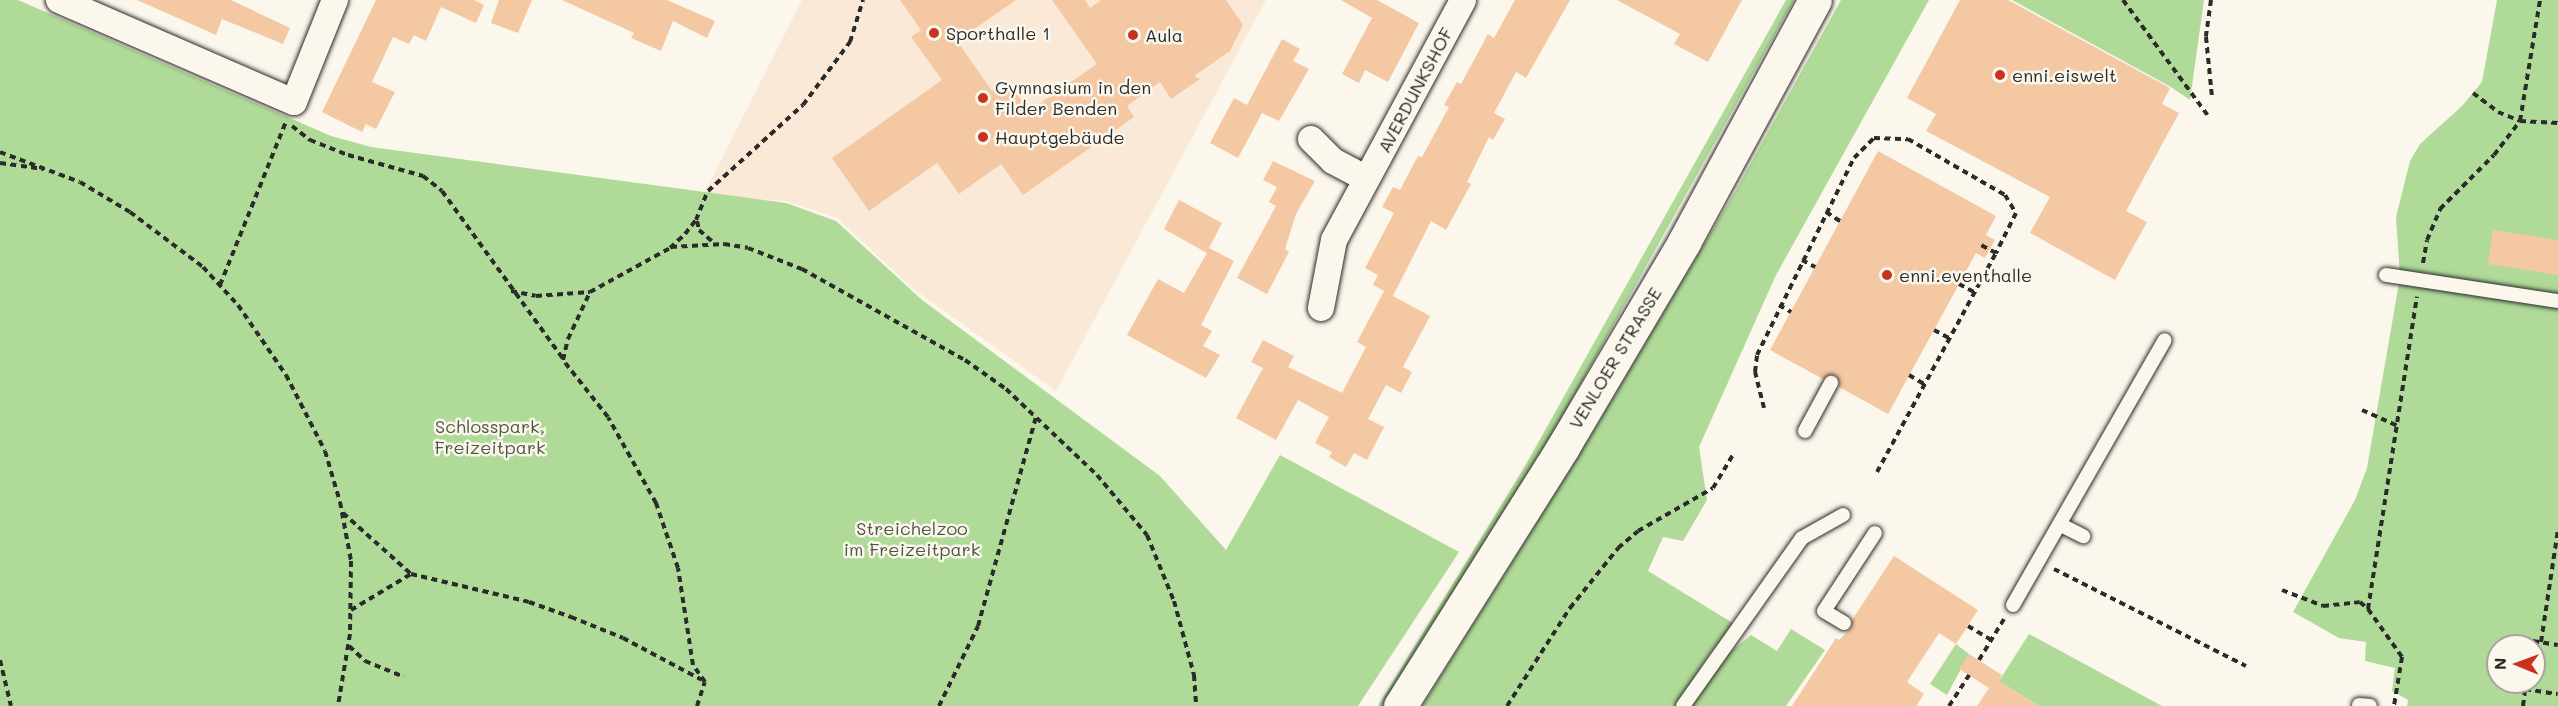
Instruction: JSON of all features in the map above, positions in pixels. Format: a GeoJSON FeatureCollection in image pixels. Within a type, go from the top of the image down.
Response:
{"type":"FeatureCollection","features":[{"type":"Feature","properties":{"kind":"main road","name":"VENLOER STRASSE"},"geometry":{"type":"LineString","coordinates":[[1400,706],[1563,447],[1684,242],[1815,0]]}},
{"type":"Feature","properties":{"kind":"street"},"geometry":{"type":"LineString","coordinates":[[59,0],[290,111],[335,0]]}},
{"type":"Feature","properties":{"kind":"street","name":"AVERDUNKSHOF"},"geometry":{"type":"LineString","coordinates":[[1321,309],[1334,240],[1463,0]]}},
{"type":"Feature","properties":{"kind":"street"},"geometry":{"type":"LineString","coordinates":[[1311,139],[1333,160],[1366,179]]}},
{"type":"Feature","properties":{"kind":"lane"},"geometry":{"type":"LineString","coordinates":[[2386,275],[2558,301]]}},
{"type":"Feature","properties":{"kind":"lane"},"geometry":{"type":"LineString","coordinates":[[2013,606],[2165,340]]}},
{"type":"Feature","properties":{"kind":"lane"},"geometry":{"type":"LineString","coordinates":[[1805,431],[1831,383]]}},
{"type":"Feature","properties":{"kind":"lane"},"geometry":{"type":"LineString","coordinates":[[1683,706],[1710,662],[1741,628],[1802,538],[1843,515]]}},
{"type":"Feature","properties":{"kind":"lane"},"geometry":{"type":"LineString","coordinates":[[2061,525],[2083,536]]}},
{"type":"Feature","properties":{"kind":"lane"},"geometry":{"type":"LineString","coordinates":[[1844,623],[1824,611],[1875,534]]}},
{"type":"Feature","properties":{"kind":"path"},"geometry":{"type":"LineString","coordinates":[[511,291],[536,297],[590,292],[670,248],[696,220],[708,191],[803,105],[850,42],[864,0]]}},
{"type":"Feature","properties":{"kind":"path"},"geometry":{"type":"LineString","coordinates":[[2123,0],[2209,117]]}},
{"type":"Feature","properties":{"kind":"path"},"geometry":{"type":"LineString","coordinates":[[2211,0],[2206,37],[2212,97]]}},
{"type":"Feature","properties":{"kind":"path"},"geometry":{"type":"LineString","coordinates":[[2473,93],[2498,112],[2520,121],[2558,123]]}},
{"type":"Feature","properties":{"kind":"path"},"geometry":{"type":"LineString","coordinates":[[220,285],[290,111]]}},
{"type":"Feature","properties":{"kind":"path"},"geometry":{"type":"LineString","coordinates":[[290,111],[310,140],[338,152],[423,176],[442,191],[511,291],[608,417],[656,502],[678,568],[693,665],[705,682]]}},
{"type":"Feature","properties":{"kind":"path"},"geometry":{"type":"LineString","coordinates":[[1764,408],[1755,372],[1757,355],[1779,305],[1826,212],[1864,145],[1884,136],[1902,138],[2005,195],[2012,203],[2014,221],[1877,472]]}},
{"type":"Feature","properties":{"kind":"path"},"geometry":{"type":"LineString","coordinates":[[0,152],[80,182],[130,212],[203,267],[220,285],[286,375],[326,451],[343,513],[351,561],[349,646],[338,706]]}},
{"type":"Feature","properties":{"kind":"path"},"geometry":{"type":"LineString","coordinates":[[0,163],[50,170]]}},
{"type":"Feature","properties":{"kind":"path"},"geometry":{"type":"LineString","coordinates":[[1826,212],[1840,221]]}},
{"type":"Feature","properties":{"kind":"path"},"geometry":{"type":"LineString","coordinates":[[696,220],[699,230],[716,244]]}},
{"type":"Feature","properties":{"kind":"path"},"geometry":{"type":"LineString","coordinates":[[670,248],[716,244],[748,248],[802,269],[965,360],[1036,417],[1097,476],[1147,535],[1174,600],[1194,675],[1196,706]]}},
{"type":"Feature","properties":{"kind":"path"},"geometry":{"type":"LineString","coordinates":[[1981,245],[1996,253]]}},
{"type":"Feature","properties":{"kind":"path"},"geometry":{"type":"LineString","coordinates":[[1802,260],[1815,267]]}},
{"type":"Feature","properties":{"kind":"path"},"geometry":{"type":"LineString","coordinates":[[1959,284],[1974,292]]}},
{"type":"Feature","properties":{"kind":"path"},"geometry":{"type":"LineString","coordinates":[[563,360],[576,317],[590,292]]}},
{"type":"Feature","properties":{"kind":"path"},"geometry":{"type":"LineString","coordinates":[[1779,305],[1791,312]]}},
{"type":"Feature","properties":{"kind":"path"},"geometry":{"type":"LineString","coordinates":[[1934,330],[1950,338]]}},
{"type":"Feature","properties":{"kind":"path"},"geometry":{"type":"LineString","coordinates":[[1910,375],[1924,384]]}},
{"type":"Feature","properties":{"kind":"path"},"geometry":{"type":"LineString","coordinates":[[2362,410],[2398,426]]}},
{"type":"Feature","properties":{"kind":"path"},"geometry":{"type":"LineString","coordinates":[[939,706],[978,626],[1036,417]]}},
{"type":"Feature","properties":{"kind":"path"},"geometry":{"type":"LineString","coordinates":[[1507,706],[1570,608],[1618,548],[1638,531],[1713,488],[1734,453]]}},
{"type":"Feature","properties":{"kind":"path"},"geometry":{"type":"LineString","coordinates":[[343,513],[411,574],[529,602],[571,617],[623,638],[705,682]]}},
{"type":"Feature","properties":{"kind":"path"},"geometry":{"type":"LineString","coordinates":[[2542,634],[2558,530]]}},
{"type":"Feature","properties":{"kind":"path"},"geometry":{"type":"LineString","coordinates":[[2040,561],[2246,666]]}},
{"type":"Feature","properties":{"kind":"path"},"geometry":{"type":"LineString","coordinates":[[351,611],[411,574]]}},
{"type":"Feature","properties":{"kind":"path"},"geometry":{"type":"LineString","coordinates":[[2282,590],[2323,606],[2360,602],[2368,609],[2402,657],[2394,706]]}},
{"type":"Feature","properties":{"kind":"path"},"geometry":{"type":"LineString","coordinates":[[1979,660],[2013,606]]}},
{"type":"Feature","properties":{"kind":"path"},"geometry":{"type":"LineString","coordinates":[[1968,626],[1991,640]]}},
{"type":"Feature","properties":{"kind":"path"},"geometry":{"type":"LineString","coordinates":[[349,646],[365,661],[404,677]]}},
{"type":"Feature","properties":{"kind":"path"},"geometry":{"type":"LineString","coordinates":[[0,660],[11,706]]}},
{"type":"Feature","properties":{"kind":"path"},"geometry":{"type":"LineString","coordinates":[[1949,706],[1969,675]]}},
{"type":"Feature","properties":{"kind":"path"},"geometry":{"type":"LineString","coordinates":[[697,706],[705,682]]}},
{"type":"Feature","properties":{"kind":"shaded area","name":"Gymnasium in den Filder Benden"},"geometry":{"type":"Polygon","coordinates":[[[802,0],[1266,0],[1056,391],[912,288],[837,218],[786,201],[703,196],[802,0]]]}},
{"type":"Feature","properties":{"kind":"green space","name":"Schlosspark, Freizeitpark"},"geometry":{"type":"Polygon","coordinates":[[[0,0],[18,0],[331,136],[371,147],[786,203],[836,221],[922,300],[1160,476],[1226,550],[1280,455],[1459,552],[1358,706],[0,706],[0,0]]]}},
{"type":"Feature","properties":{"kind":"green space"},"geometry":{"type":"Polygon","coordinates":[[[1786,0],[1794,0],[1550,439],[1388,706],[1378,706],[1525,466],[1786,0]]]}},
{"type":"Feature","properties":{"kind":"green space"},"geometry":{"type":"Polygon","coordinates":[[[1841,0],[1929,0],[1776,275],[1699,447],[1707,500],[1683,541],[1663,537],[1648,571],[1736,625],[1711,652],[1676,706],[1422,706],[1579,455],[1735,192],[1841,0]]]}},
{"type":"Feature","properties":{"kind":"green space"},"geometry":{"type":"Polygon","coordinates":[[[2012,0],[2204,0],[2190,100],[2171,87],[2012,0]]]}},
{"type":"Feature","properties":{"kind":"green space"},"geometry":{"type":"Polygon","coordinates":[[[2497,0],[2558,0],[2558,706],[2407,706],[2408,700],[2392,691],[2395,668],[2365,661],[2366,642],[2339,638],[2293,612],[2355,500],[2367,468],[2400,277],[2396,217],[2410,161],[2420,144],[2462,106],[2482,82],[2497,0]]]}},
{"type":"Feature","properties":{"kind":"green space"},"geometry":{"type":"Polygon","coordinates":[[[1791,629],[1825,650],[1786,706],[1691,706],[1718,662],[1751,635],[1777,651],[1791,629]]]}},
{"type":"Feature","properties":{"kind":"green space"},"geometry":{"type":"Polygon","coordinates":[[[2029,634],[2162,706],[2039,706],[1999,681],[2029,634]]]}},
{"type":"Feature","properties":{"kind":"green space"},"geometry":{"type":"Polygon","coordinates":[[[1956,644],[1969,654],[1947,695],[1930,684],[1956,644]]]}},
{"type":"Feature","properties":{"kind":"building"},"geometry":{"type":"Polygon","coordinates":[[[137,0],[231,0],[290,28],[283,44],[222,19],[216,35],[137,0]]]}},
{"type":"Feature","properties":{"kind":"building"},"geometry":{"type":"Polygon","coordinates":[[[376,0],[474,0],[484,5],[476,23],[441,7],[426,41],[414,35],[409,44],[393,37],[372,82],[395,92],[376,129],[366,124],[362,132],[322,112],[376,0]]]}},
{"type":"Feature","properties":{"kind":"building"},"geometry":{"type":"Polygon","coordinates":[[[499,0],[532,0],[518,33],[491,23],[499,0]]]}},
{"type":"Feature","properties":{"kind":"building"},"geometry":{"type":"Polygon","coordinates":[[[562,0],[667,0],[715,21],[707,38],[673,21],[661,51],[631,38],[634,33],[562,0]]]}},
{"type":"Feature","properties":{"kind":"building"},"geometry":{"type":"Polygon","coordinates":[[[900,0],[1016,0],[957,41],[992,91],[1007,80],[1029,111],[1097,64],[1052,0],[1085,0],[1090,8],[1101,0],[1226,0],[1243,25],[1230,51],[1194,76],[1200,79],[1171,99],[1160,82],[1127,106],[1134,117],[1023,195],[1001,164],[959,194],[937,163],[869,211],[832,158],[942,80],[911,37],[921,30],[900,0]]]}},
{"type":"Feature","properties":{"kind":"building"},"geometry":{"type":"Polygon","coordinates":[[[1341,0],[1377,0],[1419,23],[1388,82],[1365,70],[1359,83],[1342,74],[1372,18],[1341,0]]]}},
{"type":"Feature","properties":{"kind":"building"},"geometry":{"type":"Polygon","coordinates":[[[1515,0],[1570,0],[1526,78],[1516,72],[1494,113],[1505,119],[1493,140],[1489,137],[1467,182],[1471,184],[1446,230],[1431,221],[1393,296],[1430,316],[1403,367],[1412,372],[1401,393],[1386,385],[1368,419],[1384,427],[1367,460],[1354,453],[1346,467],[1329,457],[1332,452],[1315,443],[1329,417],[1298,400],[1276,440],[1236,418],[1263,368],[1251,362],[1263,340],[1294,356],[1288,367],[1342,393],[1366,347],[1357,342],[1384,291],[1373,285],[1378,275],[1365,268],[1394,213],[1382,207],[1393,187],[1400,190],[1418,156],[1422,157],[1449,107],[1444,105],[1457,82],[1461,84],[1488,34],[1494,38],[1515,0]]]}},
{"type":"Feature","properties":{"kind":"building"},"geometry":{"type":"Polygon","coordinates":[[[1617,0],[1742,0],[1708,62],[1674,44],[1680,34],[1617,0]]]}},
{"type":"Feature","properties":{"kind":"building","name":"enni.eiswelt"},"geometry":{"type":"Polygon","coordinates":[[[1960,0],[2008,0],[2170,88],[2162,104],[2179,113],[2126,211],[2147,222],[2115,280],[2030,233],[2050,197],[1926,131],[1936,114],[1907,98],[1960,0]]]}},
{"type":"Feature","properties":{"kind":"building"},"geometry":{"type":"Polygon","coordinates":[[[1282,39],[1300,49],[1293,61],[1309,69],[1279,121],[1262,113],[1238,158],[1210,143],[1234,98],[1247,105],[1282,39]]]}},
{"type":"Feature","properties":{"kind":"building","name":"enni.eventhalle"},"geometry":{"type":"Polygon","coordinates":[[[1878,151],[1996,216],[1986,235],[1995,240],[1985,258],[1976,253],[1888,414],[1839,387],[1836,375],[1823,379],[1770,350],[1878,151]]]}},
{"type":"Feature","properties":{"kind":"building"},"geometry":{"type":"Polygon","coordinates":[[[1273,161],[1315,181],[1296,214],[1285,249],[1289,252],[1267,294],[1237,278],[1276,206],[1269,202],[1277,187],[1263,180],[1273,161]]]}},
{"type":"Feature","properties":{"kind":"building"},"geometry":{"type":"Polygon","coordinates":[[[1179,200],[1222,223],[1209,248],[1234,261],[1201,325],[1212,331],[1203,346],[1220,355],[1206,378],[1127,335],[1158,279],[1184,293],[1207,253],[1164,229],[1179,200]]]}},
{"type":"Feature","properties":{"kind":"building"},"geometry":{"type":"Polygon","coordinates":[[[2493,230],[2558,240],[2558,275],[2488,264],[2493,230]]]}},
{"type":"Feature","properties":{"kind":"building"},"geometry":{"type":"Polygon","coordinates":[[[1894,556],[1978,610],[1956,644],[1939,633],[1907,682],[1924,694],[1916,706],[1792,706],[1836,638],[1839,640],[1851,628],[1852,620],[1894,556]]]}},
{"type":"Feature","properties":{"kind":"building"},"geometry":{"type":"Polygon","coordinates":[[[1969,654],[2002,675],[1999,681],[2039,706],[1977,706],[1989,688],[1959,669],[1969,654]]]}},
{"type":"Feature","properties":{"kind":"place","name":"Sporthalle 1"},"geometry":{"type":"Point","coordinates":[934,33]}},
{"type":"Feature","properties":{"kind":"place","name":"Aula"},"geometry":{"type":"Point","coordinates":[1133,35]}},
{"type":"Feature","properties":{"kind":"place","name":"enni.eiswelt"},"geometry":{"type":"Point","coordinates":[2000,75]}},
{"type":"Feature","properties":{"kind":"place","name":"Gymnasium in den Filder Benden"},"geometry":{"type":"Point","coordinates":[983,98]}},
{"type":"Feature","properties":{"kind":"place","name":"Hauptgebäude"},"geometry":{"type":"Point","coordinates":[983,137]}},
{"type":"Feature","properties":{"kind":"place","name":"enni.eventhalle"},"geometry":{"type":"Point","coordinates":[1887,275]}},
{"type":"Feature","properties":{"kind":"park label","name":"Streichelzoo im Freizeitpark"},"geometry":{"type":"Point","coordinates":[912,539]}}]}
